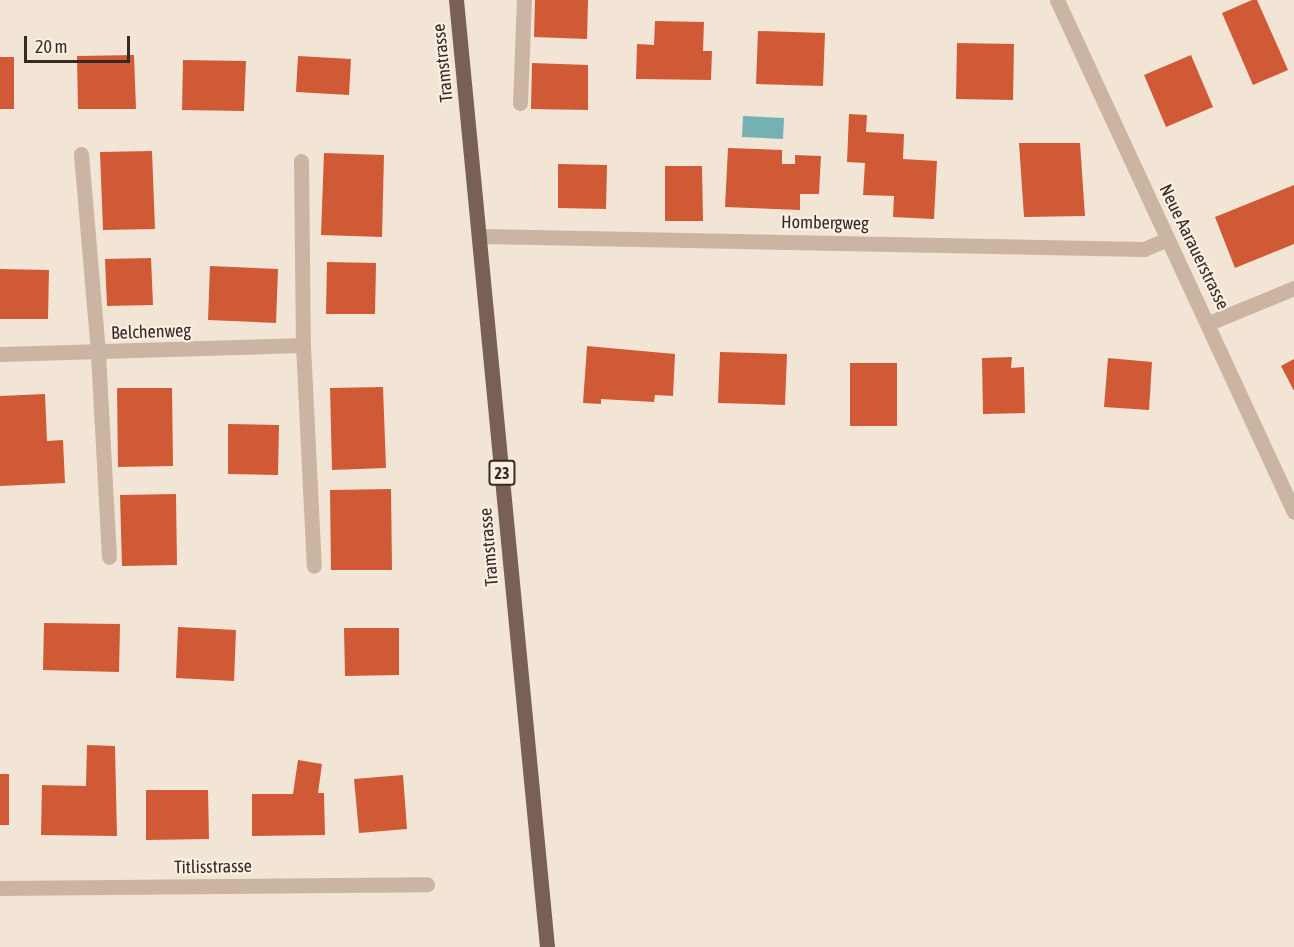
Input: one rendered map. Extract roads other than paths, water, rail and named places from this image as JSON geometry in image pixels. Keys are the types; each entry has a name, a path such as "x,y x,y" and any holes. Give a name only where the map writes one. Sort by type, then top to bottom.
{"main road":[{"name":"Tramstrasse","path":"456,0 481,236 547,947"}],"street":[{"path":"520,103 524,0"},
{"name":"Neue Aarauerstrasse","path":"1057,0 1167,239 1209,322 1294,512"},
{"path":"81,154 98,354 108,557"},
{"path":"301,161 303,345 314,566"},
{"name":"Hombergweg","path":"481,236 1144,249 1167,239"},
{"path":"1209,322 1294,288"},
{"name":"Belchenweg","path":"0,354 98,354 303,345"},
{"name":"Titlisstrasse","path":"0,888 427,884"}],"water":[{"path":"743,116 784,118 783,139 742,137"}]}
